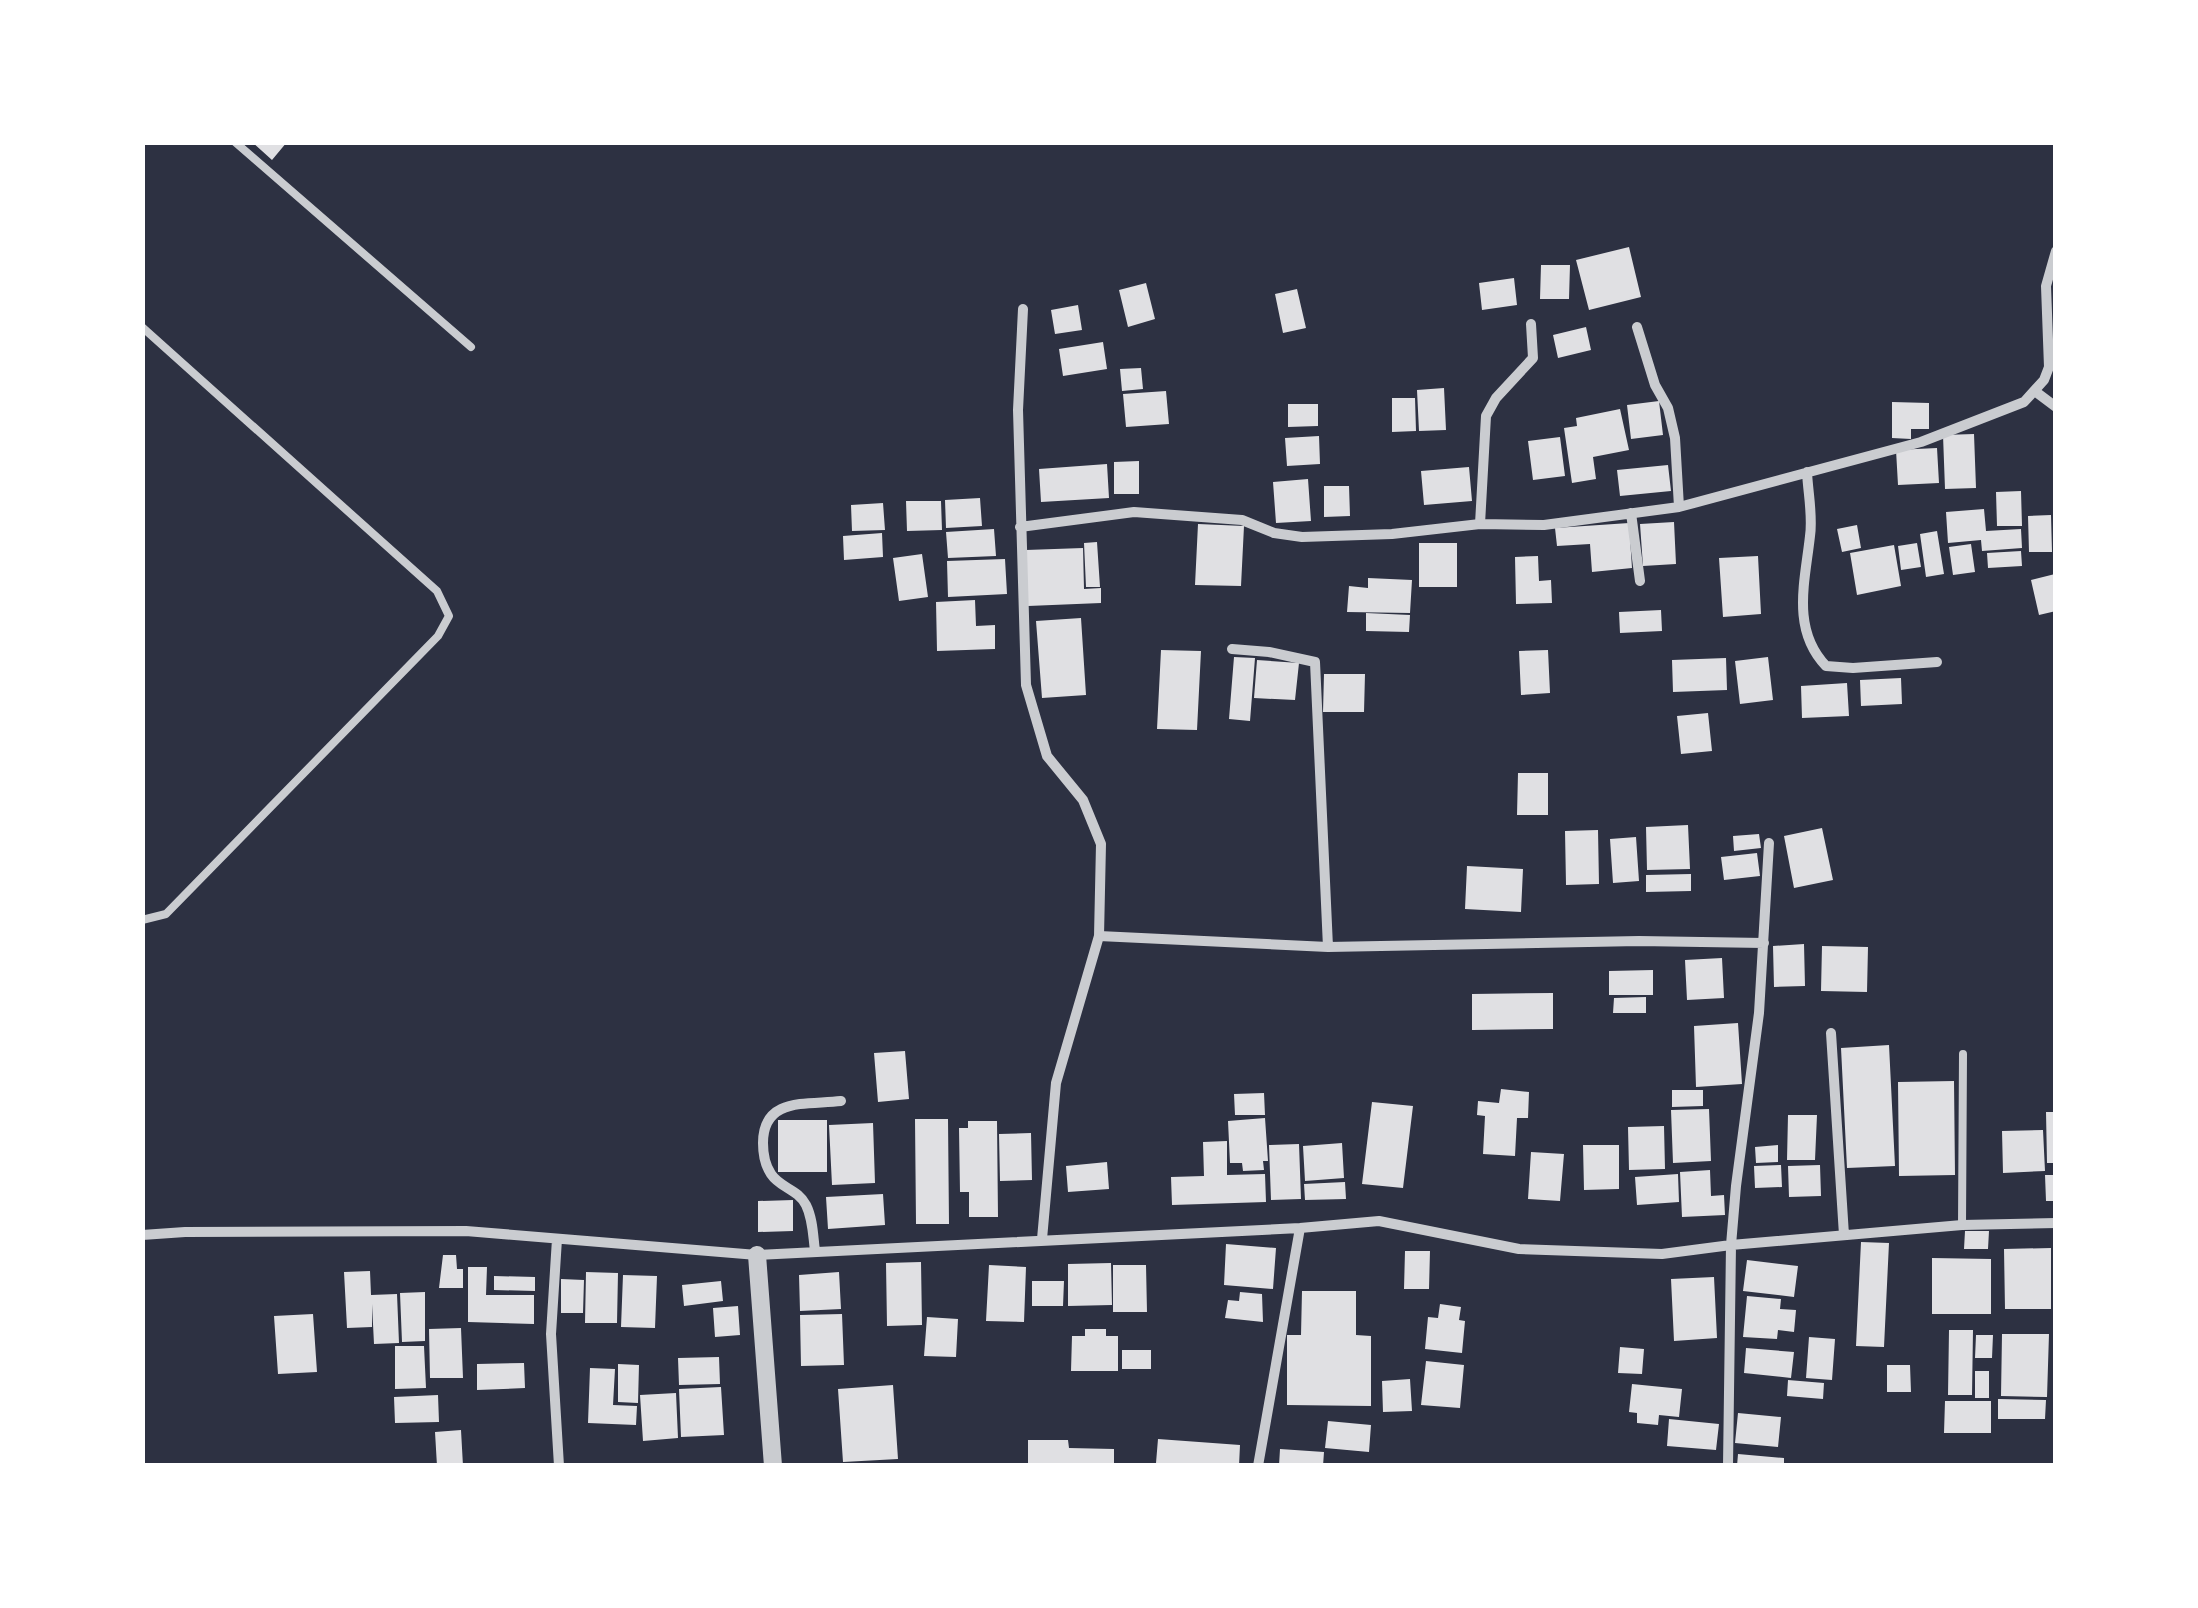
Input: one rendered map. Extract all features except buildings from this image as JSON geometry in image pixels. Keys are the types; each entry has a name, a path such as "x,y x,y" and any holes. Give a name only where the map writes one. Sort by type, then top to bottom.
{"street":[{"path":"1020,527 1134,512 1242,520 1274,534 1302,537 1392,534 1480,524 1544,525 1680,507 1921,442 2024,402 2036,392 2048,366 2046,286 2056,252"},
{"path":"1023,309 1018,410 1026,685 1047,756 1083,800 1101,844 1099,936 1056,1084 1042,1239"},
{"path":"1480,524 1486,416 1496,398 1533,358 1531,324"},
{"path":"1637,327 1655,384 1668,408 1680,507"},
{"path":"2036,392 2056,407"},
{"path":"1807,472 1811,532 1802,616 1819,659 1826,666 1853,668 1938,662"},
{"path":"1631,514 1640,581"},
{"path":"1232,649 1316,662 1328,947"},
{"path":"1728,1466 1731,1245 1760,1013 1769,842"},
{"path":"1099,936 1328,947 1639,940 1764,943"},
{"path":"1832,1033 1844,1236"},
{"path":"815,1251 805,1202 773,1178 767,1168 764,1128 772,1112 782,1108 841,1101"},
{"path":"142,1236 185,1232 466,1231 757,1255 1380,1221 1519,1249 1662,1254 1962,1225 2056,1224"},
{"path":"1258,1466 1300,1228"},
{"path":"557,1239 550,1334 559,1466"},
{"path":"757,1255 772,1466"}],"lane":[{"path":"236,142 471,347"},
{"path":"142,328 437,591 448,616 438,636 166,914 142,920"},
{"path":"1962,1225 1963,1054"}]}
